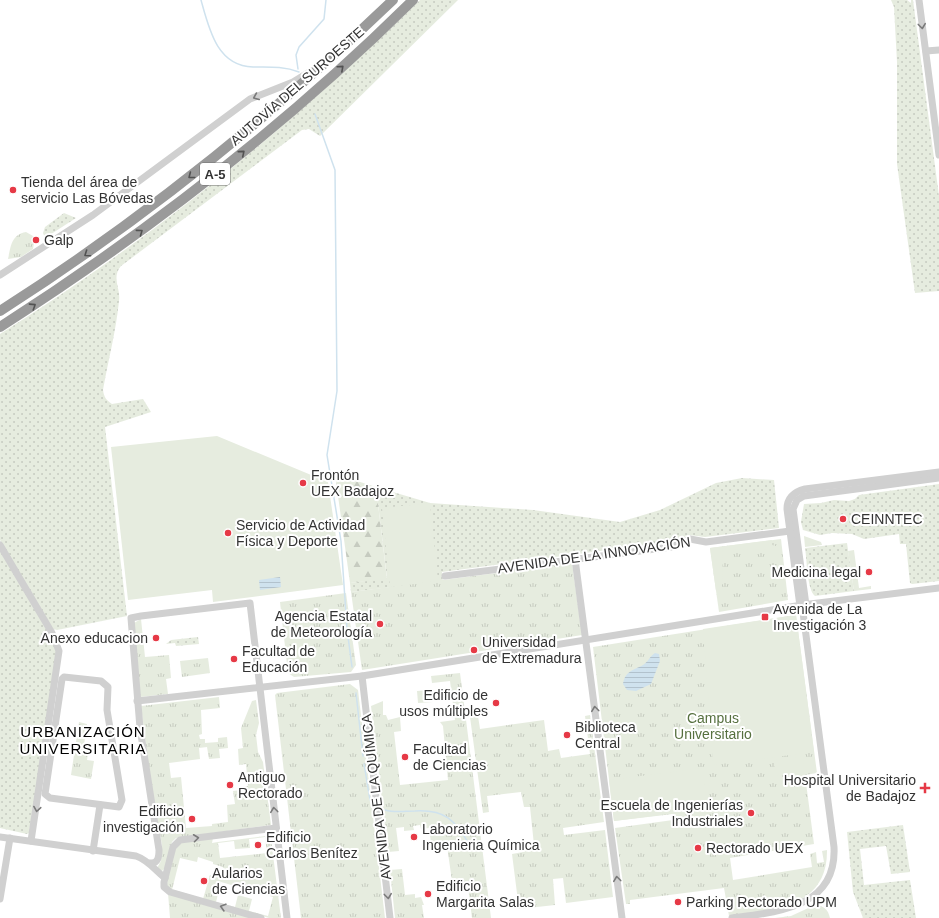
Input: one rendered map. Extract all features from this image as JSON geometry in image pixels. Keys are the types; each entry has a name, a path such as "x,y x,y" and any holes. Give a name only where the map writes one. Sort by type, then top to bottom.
{"highway":[{"name":"AUTOVÍA DEL SUROESTE","path":"0,311 88,253 175,189 255,124 328,61 393,0"},
{"name":"AUTOVÍA DEL SUROESTE","path":"0,328 95,265 232,161 336,73 413,0"}],"street":[{"path":"919,0 939,155"},
{"path":"926,51 939,50"},
{"path":"0,275 84,220 250,99 293,82 328,61"},
{"path":"732,918 774,913 799,905 819,891 832,870 834,847 802,605 790,531 788,504 791,496 798,491 939,472"},
{"path":"802,605 793,509 797,500 806,496 939,478"},
{"name":"AVENIDA DE LA INNOVACIÓN","path":"446,576 671,547 687,540 706,542 790,531"},
{"path":"0,545 52,633 58,644 60,654 31,841"},
{"path":"575,559 622,918"},
{"path":"137,701 362,676 802,605 939,588"},
{"path":"150,863 154,863 158,860 159,850 137,701 131,618 250,603 287,918"},
{"name":"AVENIDA DE LA QUÍMICA","path":"362,676 390,918"},
{"path":"65,677 101,681 108,688 107,710 122,803 117,807 100,805 50,798 46,794 62,680 65,677"},
{"path":"93,851 100,805"},
{"path":"261,918 170,892 164,887 165,878 173,847 180,840 276,828"},
{"path":"0,836 93,851 136,856 150,863 165,878"},
{"path":"0,899 10,838"}],"green space":[{"path":"420,0 458,0 320,136 309,129 302,130 121,266 118,270 116,279 119,296 118,312 103,392 108,401 112,404 143,399 151,412 105,427 127,616 57,630 53,629 0,540 0,334 56,298 112,259 166,220 219,178 322,92"},
{"path":"891,0 907,0 911,3 911,0 913,0 939,196 939,291 915,293 897,164 897,62 894,7"},
{"path":"64,213 76,218 45,238 43,233 45,227"},
{"path":"26,232 33,236 33,249 21,257 8,259 12,242 21,233"},
{"name":"Servicio de Actividad Física y Deporte","path":"217,436 328,482 343,585 213,602 212,590 128,600 111,447"},
{"path":"335,474 376,487 387,579 350,583"},
{"path":"742,478 774,480 779,528 705,537 689,535 675,541 442,572 443,581 351,592 350,583 387,578 376,487 430,503 533,510 620,522 660,510 716,483"},
{"path":"939,484 939,581 910,583 906,544 900,544 899,534 864,539 852,534 832,533 820,535 803,530 801,522 804,504 821,503 834,500 849,501 855,499 859,495"},
{"path":"430,503 438,581 390,587 382,508"},
{"path":"804,536 821,542 822,545 805,547"},
{"path":"781,539 788,600 719,612 710,548"},
{"path":"772,540 772,545 776,546 776,550 723,549 722,591 716,591 710,548"},
{"path":"847,543 854,591 815,596 810,588 805,548"},
{"path":"854,550 859,588 871,586 871,589 854,591 848,551"},
{"path":"0,551 51,636 57,652 29,833 27,834 0,828"},
{"path":"572,563 582,635 362,670 351,592"},
{"path":"346,593 356,665 351,672 294,677 288,673 280,602"},
{"name":"Campus Universitario","path":"796,615 817,773 805,775 814,844 730,858 733,880 812,867 810,854 816,852 817,863 824,862 822,851 827,850 825,869 818,884 808,895 779,908 729,916 724,888 630,900 630,904 626,904 615,828 673,820 673,814 614,821 593,647"},
{"path":"796,615 814,752 713,765 703,629"},
{"path":"141,619 145,657 169,655 171,678 166,679 168,694 140,697 134,623"},
{"path":"198,637 199,644 176,646 175,643 166,644 171,640"},
{"path":"208,658 210,673 182,677 180,661"},
{"path":"460,673 491,918 472,918 468,887 453,888 447,846 423,848 423,844 431,843 429,828 421,829 420,825 413,826 414,830 404,831 404,827 396,828 399,851 388,852 371,706 383,701 383,715 386,715 388,720 400,717 401,731 394,732 400,785 448,780 443,726 440,722 455,720 450,681 432,683 431,676"},
{"path":"350,684 358,690 385,918 301,918 275,695 277,693"},
{"path":"431,690 433,702 418,703 417,691"},
{"path":"219,697 220,708 201,710 202,734 199,735 200,739 205,739 205,743 218,742 218,738 227,737 228,748 219,749 220,758 209,759 207,747 199,748 200,759 169,763 171,778 181,777 186,828 212,826 212,824 228,822 227,805 235,804 233,791 242,790 242,787 248,786 246,764 239,765 238,749 243,748 241,728 252,701 256,700 259,723 256,735 258,752 263,762 271,825 176,838 172,842 165,868 162,871 159,870 157,868 161,861 162,845 151,786 141,706"},
{"path":"590,715 604,822 563,828 564,835 605,830 613,897 566,903 563,878 553,879 555,905 519,909 512,854 523,852 534,845 530,807 524,807 521,792 487,796 489,812 483,813 470,717 478,716 480,729 544,720 548,751 559,749 561,758 590,754 585,716"},
{"path":"79,722 87,724 84,745 89,746 87,760 94,761 91,779 71,775"},
{"path":"803,756 805,773 776,776 774,760"},
{"path":"703,768 708,809 614,821 609,780"},
{"path":"903,825 910,872 891,874 886,846 860,849 864,885 910,880 916,918 863,918 853,892 847,832"},
{"path":"270,831 281,918 269,918 203,899 210,875 220,877 223,867 198,857 197,862 180,858 172,890 167,888 172,856 175,849 182,842 213,838 212,843 266,836 266,832","holes":["265,837 267,853 220,858 218,843 234,841 235,849 250,848 249,839","221,882 273,897 268,916 249,911 252,899 238,895 235,907 216,902"]},
{"path":"402,869 405,895 415,894 415,898 421,897 424,905 422,905 424,918 395,918 390,870"},
{"path":"168,893 254,918 170,918"},
{"path":"815,905 825,908 830,918 775,918 791,916"}],"water":[{"path":"280,577 281,587 260,590 259,580"},
{"path":"655,653 659,654 660,661 651,684 636,691 627,690 623,684 626,676 630,672 645,664"}],"waterway":[{"path":"201,0 211,34 216,44 231,60 241,65 282,68 299,72"},
{"path":"298,69 296,55 299,47 324,19 326,0"},
{"path":"315,114 335,170 337,391 327,455 341,541 347,629 352,667"},
{"path":"356,693 363,756"},
{"path":"364,764 370,800"},
{"path":"385,810 396,812 427,811 445,816 457,826 474,851"}],"place":[{"name":"Tienda del área de servicio Las Bóvedas","path":"13,190"},
{"name":"Galp","path":"36,240"},
{"name":"Frontón UEX Badajoz","path":"303,483"},
{"name":"CEINNTEC","path":"843,519"},
{"name":"Servicio de Actividad Física y Deporte","path":"228,533"},
{"name":"Medicina legal","path":"869,572"},
{"name":"Avenida de La Investigación 3","path":"765,617"},
{"name":"Agencia Estatal de Meteorología","path":"380,624"},
{"name":"Anexo educacion","path":"156,638"},
{"name":"Universidad de Extremadura","path":"474,650"},
{"name":"Facultad de Educación","path":"234,659"},
{"name":"Edificio de usos múltiples","path":"496,703"},
{"name":"Biblioteca Central","path":"567,735"},
{"name":"Facultad de Ciencias","path":"405,757"},
{"name":"Antiguo Rectorado","path":"230,785"},
{"name":"Hospital Universitario de Badajoz","path":"925,788"},
{"name":"Escuela de Ingenierías Industriales","path":"751,813"},
{"name":"Edificio investigación","path":"192,819"},
{"name":"Laboratorio Ingenieria Química","path":"414,837"},
{"name":"Edificio Carlos Benítez","path":"258,845"},
{"name":"Rectorado UEX","path":"698,848"},
{"name":"Aularios de Ciencias","path":"204,881"},
{"name":"Edificio Margarita Salas","path":"428,894"},
{"name":"Parking Rectorado UPM","path":"678,902"}],"district":[{"name":"URBANIZACIÓN UNIVERSITARIA","path":"83,740"}]}
